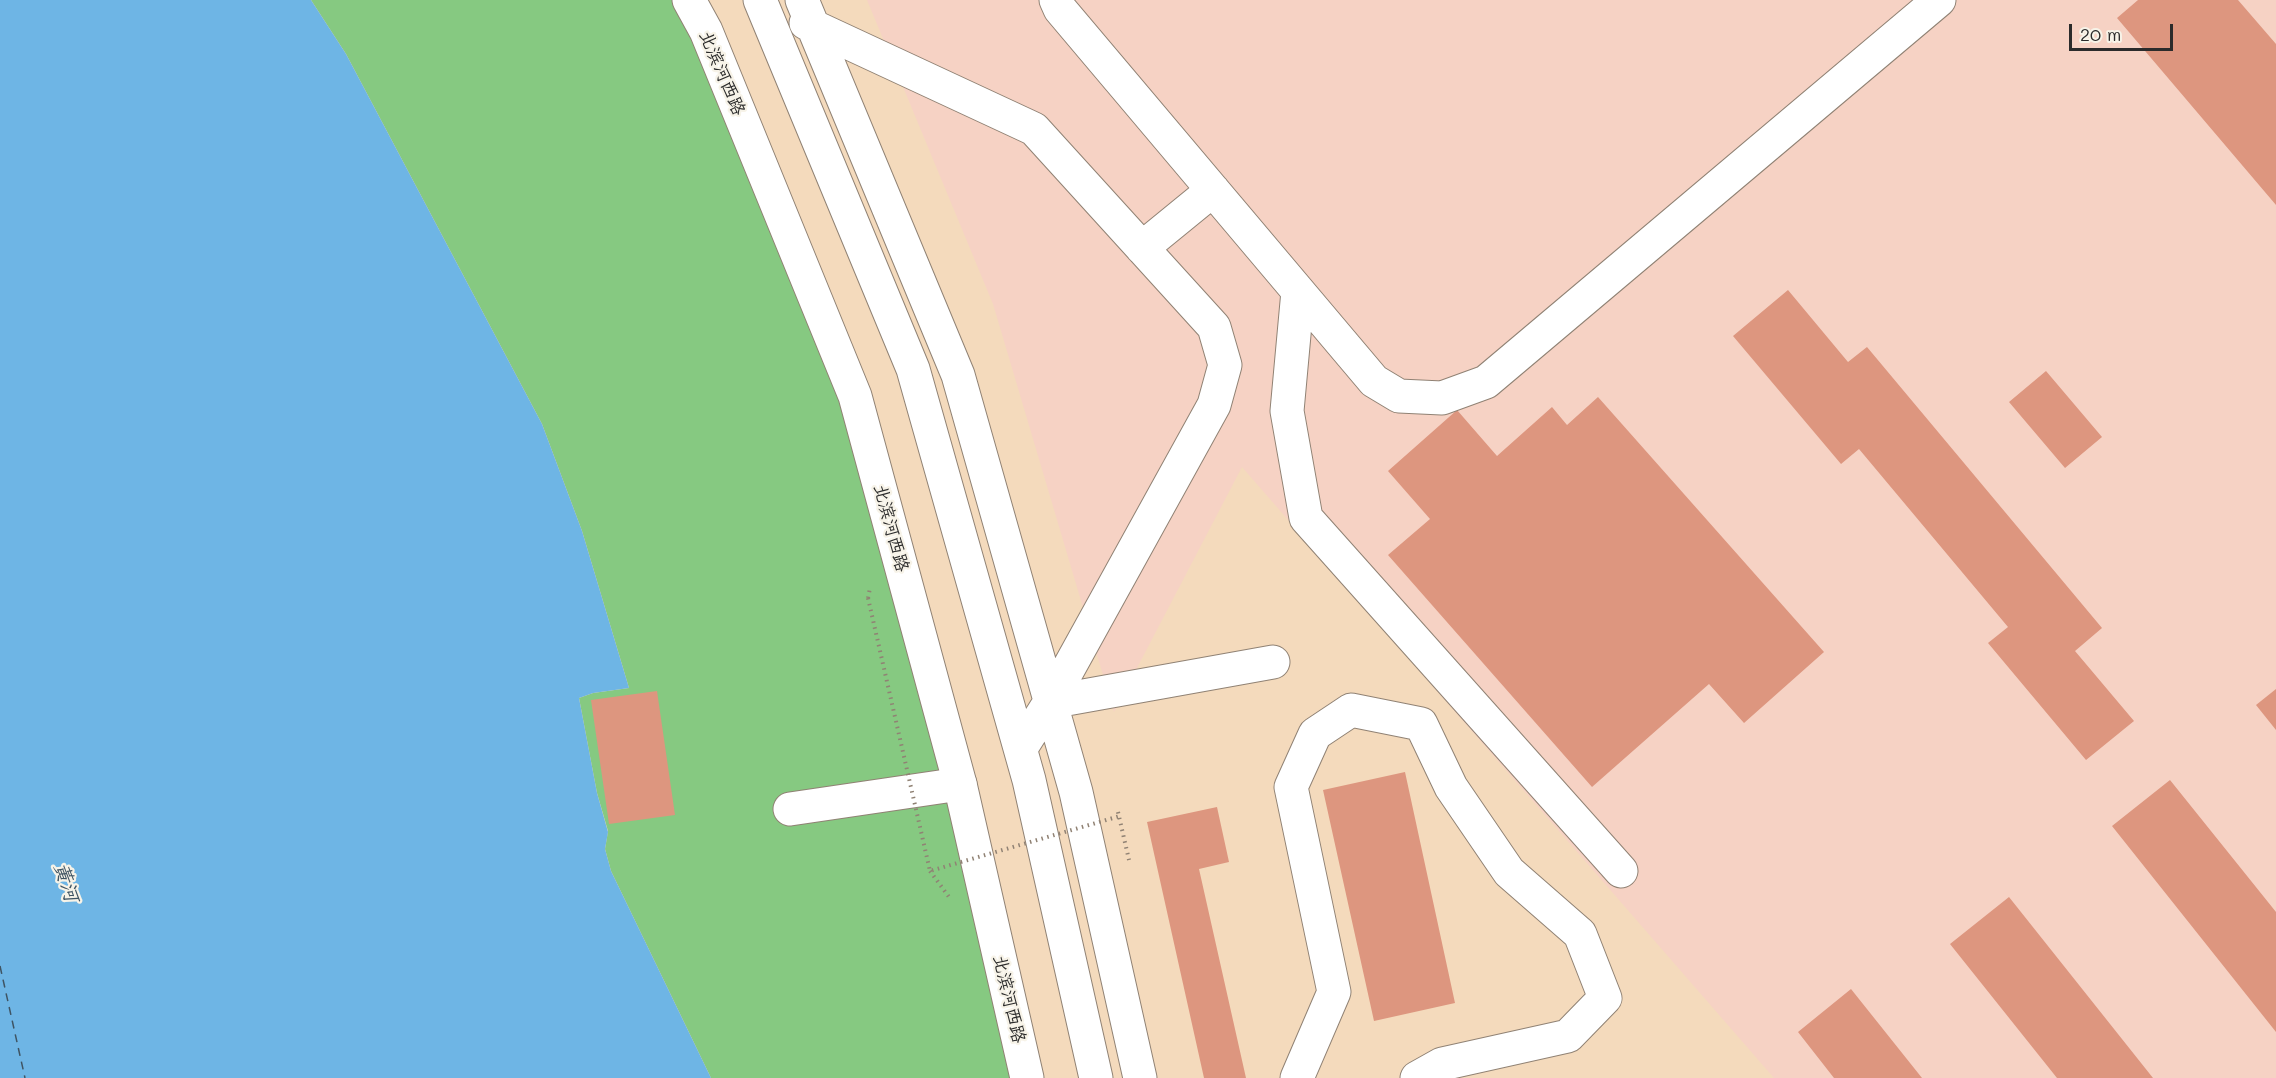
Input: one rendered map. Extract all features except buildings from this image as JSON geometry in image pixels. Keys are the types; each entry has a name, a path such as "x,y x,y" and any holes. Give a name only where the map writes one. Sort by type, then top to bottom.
{"main road":[{"name":"北滨河西路","path":"689,0 706,31 855,396 960,784 1027,1078"},
{"path":"1056,0 1060,9 1374,381 1399,396 1442,398 1486,382 1939,0"},
{"path":"762,4 808,13 1034,129 1214,327 1225,365 1214,405 1050,702 1021,748"},
{"path":"762,4 913,369 1021,748 1096,1078"},
{"path":"808,13 958,375 1076,792 1140,1078"},
{"path":"1142,248 1213,190"},
{"path":"1298,291 1287,411 1306,518 1620,871"},
{"path":"1050,702 1273,662"},
{"path":"1297,1078 1334,992 1291,787 1315,734 1351,710 1421,724 1451,787 1509,872 1580,934 1605,998 1568,1036 1442,1064 1417,1078"},
{"path":"790,809 960,784"}],"path":[{"path":"868,598 930,872 1120,816"}],"shaded area":[{"path":"867,0 2276,0 2276,1078 1774,1078 1242,467 1114,712 993,304"}],"green space":[{"path":"311,0 689,0 855,396 1027,1078 711,1078 611,871 605,849 608,831 597,793 579,698 593,693 629,688 582,531 542,424 346,54"}],"water":[{"name":"黄河","path":"0,0 311,0 346,54 542,424 582,531 629,688 593,693 579,698 597,793 608,832 605,849 611,871 711,1078 0,1078"}],"ferry route":[{"path":"0,966 25,1078"}]}
